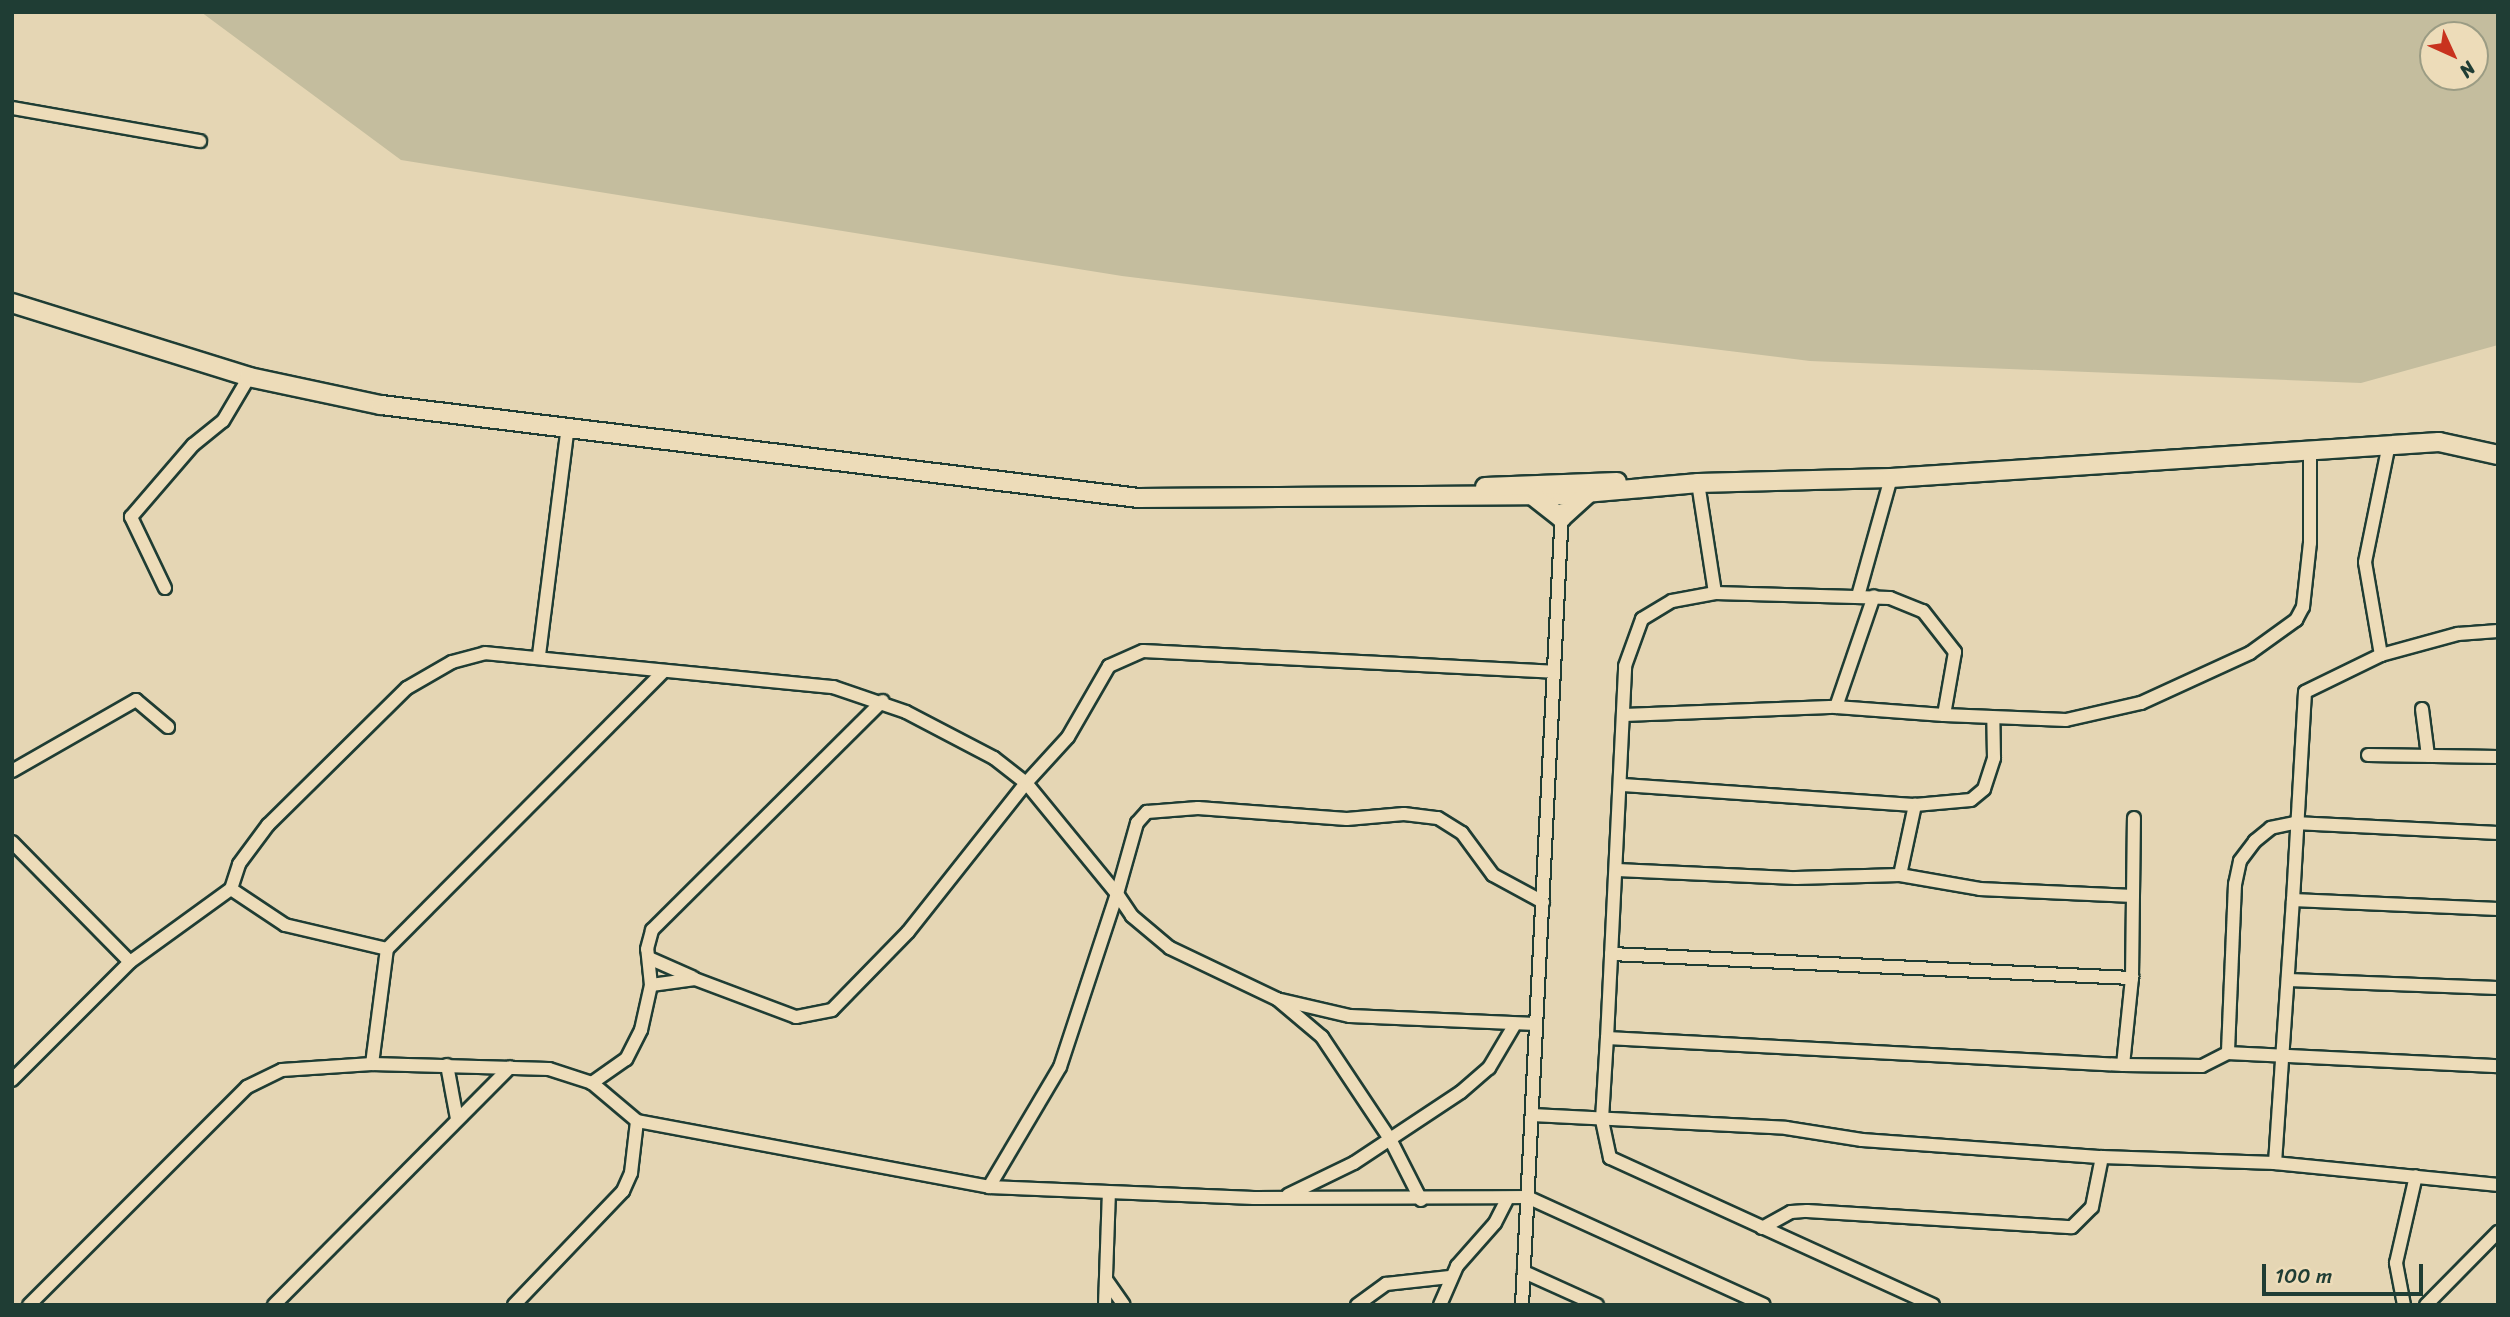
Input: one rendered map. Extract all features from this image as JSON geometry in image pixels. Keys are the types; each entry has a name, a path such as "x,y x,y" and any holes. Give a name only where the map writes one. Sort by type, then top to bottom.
{"street":[{"path":"12,107 200,141"},
{"path":"12,303 249,377 381,405 1138,498 1439,493 1666,485"},
{"path":"165,588 131,517 193,445 223,421 249,377"},
{"path":"539,655 568,427"},
{"path":"1439,493 1533,496 1562,488 1588,494 1698,482 1891,478 2439,442 2498,454"},
{"path":"2381,654 2365,562 2389,444"},
{"path":"1624,715 1836,707 1993,719 2066,720 2141,703 2173,692 2284,630 2304,607 2310,452"},
{"path":"1858,596 1891,478"},
{"path":"1698,482 1714,593"},
{"path":"1522,1305 1562,488"},
{"path":"1562,518 1588,494"},
{"path":"1533,496 1562,518"},
{"path":"1933,1305 1615,1163 1606,1152 1602,1119 1622,785 1627,651 1642,619 1672,601 1714,593 1874,596 1923,611 1948,638 1956,669 1944,715"},
{"path":"1836,707 1874,596"},
{"path":"2275,1164 2293,900 2301,699 2311,687 2381,654 2458,634 2498,631"},
{"path":"651,959 695,979 796,1017 832,1010 908,932 1026,783 1068,737 1109,666 1143,651 1553,672"},
{"path":"12,1080 130,962 165,931 231,889 239,864 268,825 407,688 452,662 485,653 539,655 664,671 821,686 883,701 995,758 1026,783 1150,934 1170,948 1277,999 1350,1016 1536,1024"},
{"path":"372,1064 387,949 664,671"},
{"path":"12,771 136,701 167,727"},
{"path":"592,1083 631,1051 651,985 651,959 647,949 652,930 883,701"},
{"path":"2422,709 2428,756"},
{"path":"1622,785 1915,804 1970,800 1984,789 1994,758 1993,719"},
{"path":"2368,755 2498,757"},
{"path":"1900,875 1915,804"},
{"path":"989,1187 1060,1067 1141,816 1198,808 1347,819 1404,814 1438,818 1462,833 1493,875 1543,902"},
{"path":"2123,1065 2132,978 2134,818"},
{"path":"2228,1053 2240,862 2271,828 2294,823 2498,833"},
{"path":"13,841 130,962"},
{"path":"1617,870 1796,878 1900,875 1980,889 2133,897"},
{"path":"231,889 285,925 387,949"},
{"path":"2293,900 2498,909"},
{"path":"1611,954 2132,978"},
{"path":"651,985 695,979"},
{"path":"2288,980 2498,988"},
{"path":"1277,999 1322,1037 1390,1139 1421,1200"},
{"path":"1281,1198 1332,1175 1390,1139 1489,1068 1515,1024"},
{"path":"1607,1038 2123,1065 2202,1066 2228,1053 2284,1058 2498,1066"},
{"path":"29,1305 247,1087 282,1070 372,1064 549,1069 592,1083 637,1121 989,1187 1281,1198 1506,1201 1527,1197 1764,1305"},
{"path":"447,1065 457,1119"},
{"path":"274,1305 510,1067"},
{"path":"1532,1115 1786,1128 1863,1140 2102,1157 2275,1164 2498,1185"},
{"path":"514,1305 623,1191 631,1173 637,1121"},
{"path":"1762,1228 1791,1212 1807,1211 2072,1227 2092,1208 2102,1157"},
{"path":"2404,1305 2396,1263 2416,1176"},
{"path":"1105,1305 1109,1193"},
{"path":"1440,1305 1450,1278 1506,1201"},
{"path":"2426,1305 2498,1232"},
{"path":"1524,1272 1597,1305"},
{"path":"1357,1305 1387,1284 1450,1278"},
{"path":"1107,1281 1124,1305"}],"shaded area":[{"path":"201,12 2498,12 2498,345 2361,383 1810,361 1122,276 401,160"}]}
